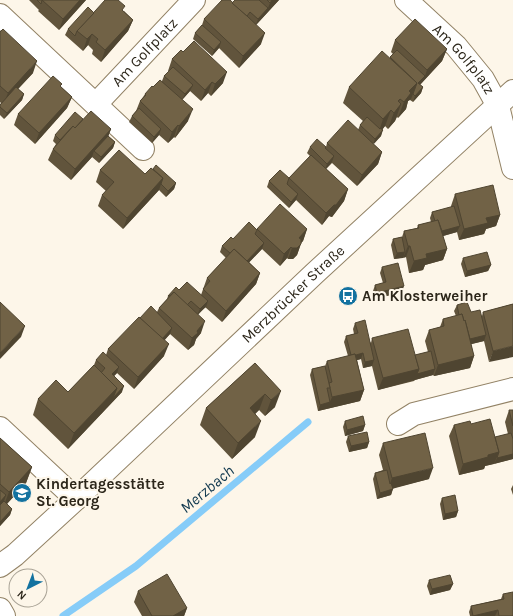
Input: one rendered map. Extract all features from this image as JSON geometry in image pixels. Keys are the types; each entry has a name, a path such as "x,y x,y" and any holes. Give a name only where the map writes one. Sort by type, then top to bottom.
{"street":[{"name":"Am Golfplatz","path":"96,104 194,0"},
{"name":"Am Golfplatz","path":"406,0 456,46 483,79 505,99 513,168"},
{"path":"0,15 143,149"},
{"name":"Merzbrücker Straße","path":"0,566 15,555 76,499 315,273 505,99"},
{"path":"398,424 414,414 513,389"},
{"path":"0,428 76,499"},
{"path":"0,609 4,616"}],"building":[{"path":"42,0 80,0 63,19"},
{"path":"105,0 118,0 125,6 122,10 133,20 105,50 96,42 98,39 92,34 87,39 77,31"},
{"path":"222,0 230,0 265,33 243,56 204,19"},
{"path":"235,0 259,0 268,8 258,19 250,12 247,16 232,3"},
{"path":"88,7 94,13 77,31 75,36 68,29"},
{"path":"415,19 447,49 427,70 395,40"},
{"path":"202,25 221,42 214,50 195,33"},
{"path":"3,29 37,61 8,93 0,86 0,32"},
{"path":"194,41 227,72 215,84 212,82 205,90 172,59 181,50 183,52"},
{"path":"397,50 425,76 418,83 423,87 415,96 413,94 417,83 390,57"},
{"path":"382,51 417,83 409,91 411,93 404,102 400,99 398,101 401,104 394,113 391,110 383,119 349,87"},
{"path":"173,67 193,85 185,94 164,76"},
{"path":"53,76 62,84 60,86 72,97 39,133 18,114"},
{"path":"160,80 193,109 172,132 140,101 152,86 153,87"},
{"path":"16,87 24,94 7,113 0,107 0,105"},
{"path":"139,108 161,129 154,137 132,116"},
{"path":"91,111 111,129 75,169 53,149 73,126 75,128"},
{"path":"75,112 83,119 75,128 73,126 60,140 55,135"},
{"path":"367,117 383,130 375,139 360,125"},
{"path":"348,120 382,152 362,175 327,143"},
{"path":"108,136 115,142 101,157 94,151"},
{"path":"317,139 334,156 327,164 310,147"},
{"path":"119,150 145,174 151,168 163,178 127,218 102,195 114,182 100,170"},
{"path":"311,155 348,189 336,205 334,205 326,213 289,178"},
{"path":"156,165 176,183 168,191 161,184 163,178 153,169"},
{"path":"280,170 289,178 287,184 298,194 291,202 269,181"},
{"path":"493,185 500,215 486,218 488,223 464,229 455,194"},
{"path":"280,204 307,229 299,238 301,239 301,244 297,248 291,247 284,254 257,229"},
{"path":"454,206 460,226 442,231 438,220 435,221 432,212"},
{"path":"438,220 447,249 426,254 427,258 414,261 404,231 419,228 418,225"},
{"path":"249,222 257,230 255,234 264,243 247,261 234,249 230,253 222,246 231,237 233,239"},
{"path":"402,237 405,252 397,253 393,239"},
{"path":"234,249 260,273 226,311 203,289 210,281 207,278"},
{"path":"487,252 491,265 467,271 463,258"},
{"path":"398,263 404,286 377,293 375,285 386,282 382,267"},
{"path":"187,282 208,301 200,309 191,301 187,305 174,292 168,296 176,287 179,290"},
{"path":"174,292 205,321 197,331 198,333 192,338 159,308"},
{"path":"0,302 25,326 0,353"},
{"path":"467,302 471,312 480,310 486,335 470,339 465,320 464,321 462,314 459,315 457,305"},
{"path":"513,304 513,346 493,351 483,312"},
{"path":"151,306 172,328 162,339 140,318"},
{"path":"462,314 464,321 465,320 474,356 438,365 429,330 444,326 443,319"},
{"path":"139,317 169,344 138,377 108,349"},
{"path":"365,320 374,360 365,362 363,353 351,355 346,336 358,333 355,323"},
{"path":"408,329 419,369 383,378 372,338"},
{"path":"431,351 435,369 417,374 419,369 415,355"},
{"path":"103,352 119,367 112,374 124,386 113,398 117,388 101,373 105,368 96,360"},
{"path":"355,354 364,390 332,397 329,383 332,382 327,361"},
{"path":"255,363 281,391 271,400 265,394 250,408 261,421 238,443 206,408"},
{"path":"94,365 117,388 74,433 38,399 56,380 68,392"},
{"path":"325,366 330,388 327,388 330,402 320,405 312,369"},
{"path":"509,410 513,410 513,426"},
{"path":"363,416 365,425 347,430 345,421"},
{"path":"490,419 499,452 488,455 488,457 463,464 454,425 470,421 471,424"},
{"path":"367,432 369,442 351,446 348,436"},
{"path":"425,433 433,468 392,478 383,443"},
{"path":"511,433 513,439 513,454 497,458 499,452 495,437"},
{"path":"0,438 32,467 9,492 0,484"},
{"path":"387,470 390,484 391,483 393,489 380,493 375,473"},
{"path":"0,490 6,495 0,502"},
{"path":"455,495 458,511 445,514 442,498"},
{"path":"4,501 12,509 0,522 0,505"},
{"path":"167,574 187,608 173,616 152,616 138,591"},
{"path":"450,575 453,584 432,589 429,580"},
{"path":"513,592 513,616 499,616 498,610 473,616 471,606 504,599 503,594"}],"waterway":[{"name":"Merzbach","path":"63,616 136,566 308,422"}],"place":[{"name":"Am Klosterweiher","path":"348,296"},
{"name":"Kindertagesstätte St. Georg","path":"22,493"}]}
